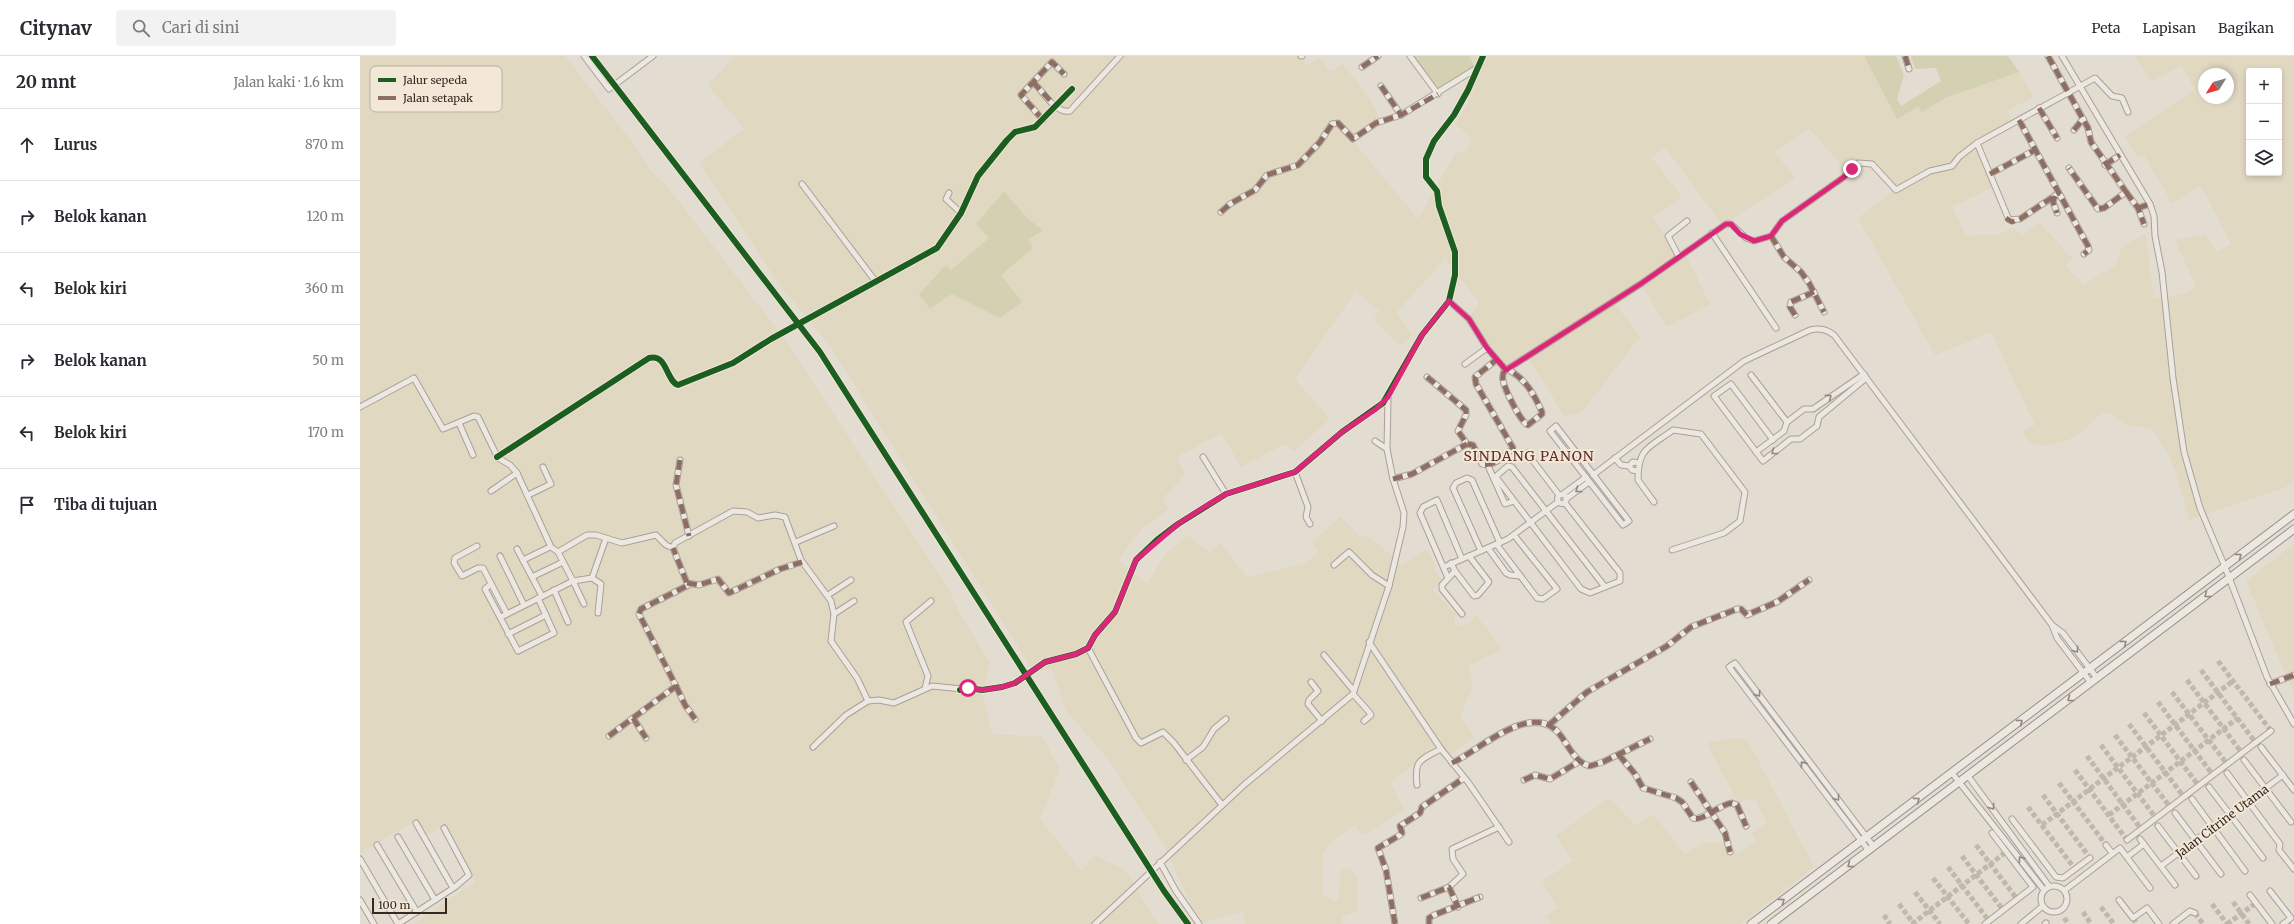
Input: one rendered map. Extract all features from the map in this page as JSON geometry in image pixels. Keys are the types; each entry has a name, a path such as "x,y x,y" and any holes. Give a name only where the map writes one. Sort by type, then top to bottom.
{"street":[{"path":"584,56 609,89 653,56"},
{"path":"592,56 820,352 1150,871 1188,924"},
{"path":"1033,82 1056,107 1065,112 1073,108 1120,56"},
{"path":"1362,67 1378,56"},
{"path":"1410,56 1438,94"},
{"path":"813,747 846,716 868,701 878,700 894,703 925,688 937,686 960,690 968,688 982,690 1002,687 1015,683 1045,662 1076,654 1088,648 1095,635 1115,612 1136,560 1178,524 1226,494 1295,472 1323,446 1376,409 1388,397 1422,335 1449,301 1455,275 1455,252 1444,223 1439,206 1437,191 1425,173 1429,150 1454,115 1468,90 1482,56"},
{"path":"1905,56 1909,69"},
{"path":"2048,56 2070,92 2089,130 2091,142 2139,208 2144,224"},
{"path":"2062,56 2154,216 2155,236 2162,272 2176,400 2184,452 2200,508 2225,567 2270,684 2294,724"},
{"path":"1043,120 1021,95 1039,73 1052,62 1064,74"},
{"path":"1221,212 1230,204 1255,190 1267,175 1298,166 1320,142 1332,124 1338,123 1349,136 1354,139 1376,123 1401,115 1438,94 1478,67"},
{"path":"1449,301 1469,319 1496,360 1506,370 1517,374 1525,383 1542,412 1542,414 1528,424 1524,424 1518,415 1502,379 1506,370 1642,283 1712,233 1729,223 1746,238 1754,241 1771,236 1782,221 1844,177 1858,163 1872,164 1896,190 1930,171 1952,166 1959,157 1977,143 2039,108 2097,78 2112,96 2122,98 2128,112"},
{"path":"1381,86 1401,115"},
{"path":"497,457 649,358 656,358 661,361 674,383 678,385 733,362 799,323 937,248 961,213 978,176 1007,140 1015,132 1023,128 1033,128 1056,107 1072,89"},
{"path":"2039,108 2057,138"},
{"path":"2074,130 2083,119"},
{"path":"2019,120 2057,195 2090,249 2084,254"},
{"path":"1977,143 2006,218 2012,222 2020,219 2057,195"},
{"path":"1990,174 2035,150"},
{"path":"2106,164 2120,155"},
{"path":"2069,168 2098,209 2104,208 2126,192"},
{"path":"802,184 876,282"},
{"path":"949,193 946,199 961,213"},
{"path":"2057,195 2053,202 2057,213"},
{"path":"2139,208 2148,205"},
{"path":"1679,257 1668,236 1687,221"},
{"path":"1712,233 1776,328"},
{"path":"1771,236 1784,257 1801,272 1814,292 1824,312"},
{"path":"1796,315 1790,307 1791,302 1814,292"},
{"path":"1593,475 1744,361 1810,330 1819,328 1828,330 1834,335 2052,624 2063,633 2097,678"},
{"path":"1465,364 1487,348"},
{"path":"1393,479 1412,474 1467,444 1473,445 1483,466 1495,462 1513,448 1476,384 1475,377 1496,360"},
{"path":"1751,375 1787,422"},
{"path":"1756,452 1784,431 1787,422 1804,409 1813,409 1836,392 1842,393 1865,376"},
{"path":"1427,377 1466,410 1466,415 1457,428 1467,444"},
{"path":"360,407 414,378 443,428 474,416 478,417 497,457 510,465 517,473 551,547 558,552 584,604"},
{"path":"1773,440 1731,384 1714,396 1763,461 1791,439 1800,439 1817,426 1819,417 1842,400 1842,393"},
{"path":"1095,924 1222,805 1322,721 1354,692 1369,642 1389,586 1403,527 1404,513 1393,479 1387,449 1388,397"},
{"path":"1813,409 1819,417"},
{"path":"459,423 473,455"},
{"path":"1556,426 1629,521 1623,525 1568,454 1550,431 1556,426"},
{"path":"1654,502 1638,480 1639,463 1642,453 1673,430 1701,434 1745,492 1740,521 1724,533 1672,550"},
{"path":"1784,431 1791,439"},
{"path":"1375,441 1387,449"},
{"path":"1568,454 1574,449"},
{"path":"1489,468 1495,478 1581,589 1590,592 1620,581 1620,573 1527,453"},
{"path":"1203,457 1226,494"},
{"path":"1616,458 1621,465 1629,466 1632,470 1638,471"},
{"path":"680,460 676,485 689,536"},
{"path":"1629,466 1633,462 1639,463"},
{"path":"1495,478 1508,466 1512,467 1605,587"},
{"path":"528,495 551,484 543,467"},
{"path":"1295,472 1308,507 1306,516 1310,524"},
{"path":"491,491 517,473"},
{"path":"1480,551 1454,488 1456,483 1467,478 1472,480 1498,544 1520,576 1540,600 1557,589 1514,534"},
{"path":"1495,478 1505,504 1514,502"},
{"path":"1444,567 1498,544 1588,480"},
{"path":"1448,578 1420,513 1423,507 1437,500 1462,559"},
{"path":"673,548 675,544 733,511 738,510 747,512 758,518 775,515 785,517 796,542 802,562 828,596 834,614 831,641 857,678 868,701"},
{"path":"1751,924 2294,514"},
{"path":"796,542 834,526"},
{"path":"1771,924 2294,529"},
{"path":"558,552 587,535 596,534 622,544 656,535 666,545 673,548 687,583 684,589 640,611 685,705 695,719"},
{"path":"592,578 605,541"},
{"path":"477,546 455,558 454,563 463,578 481,567 507,614"},
{"path":"523,560 548,548"},
{"path":"1488,548 1506,572 1510,575 1520,576"},
{"path":"491,584 485,589 501,617 508,634 520,651 553,634 532,578 517,549"},
{"path":"1334,565 1349,552 1372,575 1389,586"},
{"path":"500,556 524,605"},
{"path":"1451,563 1455,571 1474,596 1478,595 1489,582 1469,556"},
{"path":"532,578 563,562"},
{"path":"687,583 699,585 718,579 729,593 780,569 802,562"},
{"path":"1455,571 1442,585 1442,588 1462,614"},
{"path":"501,617 573,581 592,578 601,584 598,613"},
{"path":"828,596 851,580"},
{"path":"1549,725 1587,692 1667,646 1691,627 1737,609 1741,610 1747,615 1777,602 1809,580"},
{"path":"554,590 568,622"},
{"path":"925,688 928,676 906,622 931,601"},
{"path":"834,614 854,602"},
{"path":"508,634 546,616"},
{"path":"2052,624 2057,638 2090,683"},
{"path":"2139,632 2146,641"},
{"path":"1369,642 1409,699 1441,749 1464,778 1509,842"},
{"path":"1088,648 1136,738 1141,743 1163,732 1174,743 1222,805"},
{"path":"1324,655 1371,715 1364,721"},
{"path":"1864,839 1730,667 1735,663 1864,839 1871,849"},
{"path":"2270,684 2294,675"},
{"path":"1311,682 1318,691 1309,700 1308,704 1322,721"},
{"path":"609,736 676,686"},
{"path":"633,718 646,738"},
{"path":"1186,760 1203,747 1214,729 1226,719"},
{"path":"1452,763 1467,756 1502,733 1526,723 1540,722 1549,725 1558,731 1580,761 1586,765 1596,765 1650,739"},
{"path":"2127,840 2271,731"},
{"path":"2007,732 2014,741"},
{"path":"2261,747 2294,790"},
{"path":"1417,785 1415,769 1418,764 1427,756 1441,749"},
{"path":"1619,755 1635,774 1643,788 1676,798 1682,802 1693,818 1700,819 1727,803 1734,803 1746,826"},
{"path":"2244,760 2291,822"},
{"path":"1524,780 1534,775 1550,779 1580,761"},
{"path":"1952,773 1990,823 1995,825 2044,890"},
{"path":"2227,773 2280,844 2279,850 2294,869"},
{"name":"Jalan Citrine Utama","path":"2161,866 2283,775"},
{"path":"1968,776 2049,886"},
{"path":"1395,924 1386,870 1378,848 1400,835 1402,833 1400,826 1420,814 1422,807 1464,778"},
{"path":"1691,782 1712,811 1725,833 1730,852"},
{"path":"2209,786 2263,858"},
{"path":"2192,799 2245,871"},
{"path":"2175,812 2221,874"},
{"path":"2012,819 2056,877 2063,878 2090,858"},
{"path":"1995,825 2000,821"},
{"path":"416,823 452,888"},
{"path":"2158,826 2196,876"},
{"path":"1420,898 1449,887 1463,874 1453,859 1452,849 1499,827"},
{"path":"360,859 398,924 435,900 469,875 444,828"},
{"path":"1985,924 2033,887 1992,833"},
{"path":"398,837 435,900"},
{"path":"2140,839 2175,885"},
{"path":"2127,857 2144,844"},
{"path":"2106,845 2112,853"},
{"path":"377,846 417,912"},
{"path":"2064,890 2120,848 2150,888"},
{"path":"1160,862 1176,891 1199,924"},
{"path":"2055,885 2064,890 2068,900 2062,909 2052,912 2044,906 2042,895 2044,890 2049,886 2055,885"},
{"path":"1449,887 1458,906"},
{"path":"2270,891 2293,922 2283,924"},
{"path":"2250,895 2272,924"},
{"path":"1429,924 1430,917 1480,897"},
{"path":"360,900 374,924"},
{"path":"2119,900 2133,918 2147,908 2159,924"},
{"path":"2020,924 2044,906"},
{"path":"2173,924 2190,911 2195,913"}],"shaded area":[{"path":"360,56 565,56 632,142 651,171 667,186 783,337 948,588 961,616 990,662 982,694 992,734 1042,737 1060,769 1040,819 1082,871 1094,855 1126,870 1152,916 1160,924 414,924 475,882 442,826 425,836 415,821 360,853"},
{"path":"735,56 1299,56 1307,66 1319,58 1330,72 1343,64 1368,96 1383,124 1354,142 1418,219 1456,152 1465,153 1472,138 1456,124 1471,97 1466,88 1481,77 1469,56 1864,56 1897,119 1918,107 1922,112 1945,98 2019,72 2034,97 2008,110 2012,121 1974,141 1993,187 1952,207 1966,236 2000,234 2013,227 2021,236 2040,223 2073,259 2065,266 2084,285 2115,265 2122,248 2145,234 2154,298 2181,295 2196,287 2175,240 2205,235 2217,252 2231,244 2201,186 2172,203 2144,155 2137,157 2125,136 2195,90 2181,65 2151,82 2134,56 2294,56 2294,481 2284,488 2189,520 2177,475 2166,450 2152,429 2126,425 2109,413 2102,412 2084,430 2068,440 2044,446 2029,442 2023,431 2035,425 1991,332 1935,355 1858,218 1895,189 1880,170 1868,164 1851,176 1809,128 1775,152 1795,178 1722,225 1665,147 1651,157 1682,197 1653,217 1680,260 1686,255 1710,304 1667,327 1643,287 1616,305 1640,337 1582,412 1565,417 1528,357 1504,370 1469,317 1479,302 1445,259 1396,313 1412,334 1401,346 1374,319 1379,311 1356,291 1295,379 1330,419 1294,451 1285,444 1241,467 1221,433 1177,457 1185,475 1163,498 1169,509 1142,528 1118,560 1147,584 1165,555 1187,535 1210,552 1220,543 1247,577 1307,563 1318,552 1312,543 1340,516 1361,538 1366,534 1402,565 1426,550 1434,562 1436,573 1442,579 1433,590 1455,614 1455,624 1460,626 1468,624 1476,615 1502,649 1469,666 1472,688 1460,718 1475,737 1447,756 1440,746 1390,782 1404,810 1362,836 1355,825 1337,837 1323,852 1322,895 1338,902 1341,870 1350,868 1357,878 1358,911 1342,917 1342,924 1245,924 1243,911 1199,924 1166,849 1109,760 1066,711 1052,669 1034,672 828,343 778,283 699,163 744,129 708,85"},
{"path":"1412,56 1469,56 1474,66 1438,92"},
{"path":"1864,56 1896,56 1904,75 1897,99 1901,106 1941,81 1936,68 1915,69 1911,56 2008,56 2019,72 1945,98 1922,112 1918,107 1897,119"},
{"path":"1004,191 1028,219 1043,230 1028,240 1033,248 1001,275 1022,302 1000,318 952,294 930,309 919,294 946,265 951,270 989,238 976,224"},
{"path":"2294,544 2294,694 2246,581"},
{"path":"1730,738 1747,739 1814,867 1740,924 1551,924 1545,916 1558,908 1542,881 1573,861 1556,835 1610,798 1636,826 1653,814 1685,854 1706,842 1729,843 1738,853 1756,842 1751,833 1767,823 1754,798 1738,803 1707,743"}],"tunnel":[{"path":"2218,661 2271,731"},
{"path":"2201,670 2256,743"},
{"path":"2187,680 2242,753"},
{"path":"2042,825 2233,681"},
{"path":"2172,692 2227,764"},
{"path":"2158,702 2213,775"},
{"path":"2144,713 2199,786"},
{"path":"2109,815 2238,718"},
{"path":"2129,724 2184,797"},
{"path":"2115,735 2170,807"},
{"path":"2101,745 2156,818"},
{"path":"2087,756 2141,829"},
{"path":"2075,770 2127,840"},
{"path":"2059,783 2106,845"},
{"path":"2043,795 2090,858"},
{"path":"2028,807 2075,869"},
{"path":"1976,845 2017,899"},
{"path":"1912,924 2006,852"},
{"path":"1962,856 2003,910"},
{"path":"1948,867 1989,921"},
{"path":"1933,878 1969,924"},
{"path":"1915,892 1940,924"},
{"path":"2233,902 2249,924"},
{"path":"2227,924 2256,903"},
{"path":"1899,904 1914,924"},
{"path":"2212,904 2227,924"},
{"path":"2101,907 2114,924"},
{"path":"2083,912 2091,924"},
{"path":"2195,913 2203,924"},
{"path":"1884,915 1890,924"},
{"path":"2064,918 2069,924"},
{"path":"2133,918 2137,924"}],"marked path":[{"path":"1362,67 1378,56"},
{"path":"1905,56 1909,69"},
{"path":"2048,56 2088,128 2091,142 2126,192 2104,208 2098,209 2069,168"},
{"path":"1043,120 1021,95 1052,62 1064,74"},
{"path":"1033,82 1056,107 1057,105"},
{"path":"1381,86 1401,115"},
{"path":"1221,212 1230,204 1255,190 1267,175 1298,165 1320,142 1332,124 1338,123 1353,139 1376,123 1401,115 1438,94"},
{"path":"2039,108 2057,138"},
{"path":"2074,130 2083,119"},
{"path":"2019,120 2088,246 2089,250 2084,254"},
{"path":"1990,174 2035,150"},
{"path":"2105,165 2120,155"},
{"path":"2126,192 2138,208 2144,224"},
{"path":"2006,218 2012,222 2020,219 2059,193"},
{"path":"2055,196 2053,202 2057,213"},
{"path":"2138,208 2150,204"},
{"path":"1771,236 1784,257 1801,272 1809,283 1824,312"},
{"path":"1795,315 1790,307 1791,302 1814,292"},
{"path":"1427,377 1466,410 1466,415 1458,431 1467,444 1473,445 1482,464 1486,465 1503,457 1513,448 1476,384 1475,377 1496,360"},
{"path":"1504,371 1503,379 1506,390 1517,412 1528,425 1542,414 1542,412 1536,399 1524,382 1507,369"},
{"path":"1393,479 1412,474 1467,444"},
{"path":"680,460 676,485 689,536"},
{"path":"609,736 676,686 639,614 641,609 687,586 673,548"},
{"path":"687,583 699,585 718,579 729,593 780,569 802,562"},
{"path":"1549,725 1587,692 1667,646 1691,627 1737,609 1741,609 1747,615 1777,602 1809,580"},
{"path":"2270,684 2294,675"},
{"path":"676,686 685,705 695,719"},
{"path":"633,718 646,738"},
{"path":"1452,763 1507,730 1522,724 1537,722 1550,726 1561,736 1577,758 1581,762 1590,766 1603,762 1650,739"},
{"path":"1619,755 1635,774 1643,788 1676,798 1682,802 1693,818 1697,819 1722,806 1732,803 1737,805 1746,826"},
{"path":"1524,780 1535,775 1550,779 1580,761"},
{"path":"1395,924 1386,870 1378,848 1400,835 1402,833 1400,826 1420,813 1422,807 1464,778"},
{"path":"1691,782 1725,833 1730,852"},
{"path":"1421,898 1449,887 1458,907"},
{"path":"1429,924 1429,918 1434,915 1480,897"}],"cycle path":[{"path":"592,56 820,352 1164,891 1188,924"},
{"path":"960,690 968,688 982,690 1002,687 1015,683 1045,662 1076,654 1088,648 1095,635 1115,612 1136,560 1157,540 1178,524 1226,494 1295,472 1342,432 1383,403 1422,335 1449,301 1455,275 1455,252 1439,206 1437,191 1426,177 1426,159 1434,141 1454,115 1468,90 1483,56"},
{"path":"497,457 649,358 655,358 663,363 671,378 678,385 733,363 771,339 937,248 961,213 978,176 1007,140 1015,132 1035,127 1072,89"}],"district":[{"name":"SINDANG PANON","path":"1529,456"}],"route":[{"path":"968,688 982,690 1002,687 1015,683 1045,662 1076,654 1088,648 1095,635 1115,612 1136,560 1157,540 1178,524 1226,494 1292,474 1323,446 1376,409 1388,397 1422,335 1449,301 1469,319 1487,348 1504,371 1596,313 1619,296 1642,283 1719,227 1729,223 1733,225 1740,234 1754,241 1771,236 1782,221 1808,201 1821,194 1844,177 1852,169"}]}
